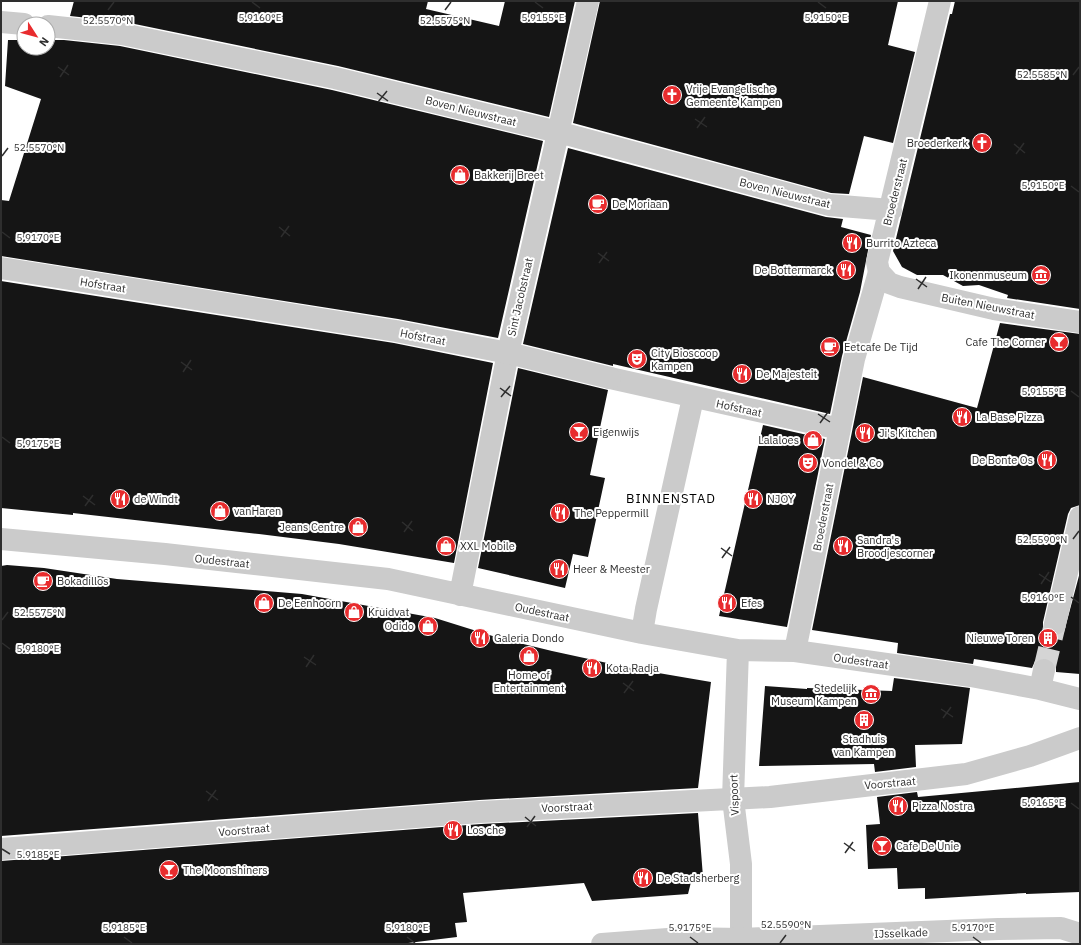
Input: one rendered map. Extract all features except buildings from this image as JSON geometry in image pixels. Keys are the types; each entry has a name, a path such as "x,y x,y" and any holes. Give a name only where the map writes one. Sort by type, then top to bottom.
{"street":[{"name":"Sint Jacobstraat","path":"460,595 508,353 588,1"},
{"name":"Broederstraat","path":"796,651 840,429 861,360 879,272 877,262 891,210 940,1"},
{"path":"1,22 16,23"},
{"name":"Boven Nieuwstraat","path":"56,27 122,34 327,76 558,132 829,205 891,210"},
{"name":"Hofstraat","path":"1,268 396,331 508,353 693,398 840,429"},
{"name":"Buiten Nieuwstraat","path":"879,272 889,283 993,314 1080,322"},
{"path":"642,633 693,398"},
{"path":"1055,624 1080,517"},
{"name":"Oudestraat","path":"1,539 165,554 388,579 642,633 738,650 796,651 971,676 1042,679 1080,699"},
{"name":"Vispoort","path":"738,650 732,799 741,864 741,941"},
{"name":"Voorstraat","path":"1,849 473,812 770,797 966,774 1030,756 1080,738"},
{"name":"IJsselkade","path":"602,944 681,938 741,941 1037,928 1061,928 1080,934"}],"tunnel":[{"path":"1044,670 1055,624"}],"place":[{"name":"Vrije Evangelische Gemeente Kampen","path":"672,95"},
{"name":"Broederkerk","path":"982,143"},
{"name":"Bakkerij Breet","path":"460,175"},
{"name":"De Moriaan","path":"598,204"},
{"name":"Burrito Azteca","path":"852,243"},
{"name":"De Bottermarck","path":"846,270"},
{"name":"Ikonenmuseum","path":"1041,275"},
{"name":"Cafe The Corner","path":"1059,342"},
{"name":"Eetcafe De Tijd","path":"830,347"},
{"name":"City Bioscoop Kampen","path":"637,359"},
{"name":"De Majesteit","path":"742,374"},
{"name":"La Base Pizza","path":"962,417"},
{"name":"Eigenwijs","path":"579,432"},
{"name":"Ji's Kitchen","path":"865,433"},
{"name":"Lalaloes","path":"813,440"},
{"name":"De Bonte Os","path":"1047,460"},
{"name":"Vondel & Co","path":"808,463"},
{"name":"de Windt","path":"120,499"},
{"name":"NJOY","path":"753,499"},
{"name":"vanHaren","path":"220,511"},
{"name":"The Peppermill","path":"560,513"},
{"name":"Jeans Centre","path":"358,527"},
{"name":"XXL Mobile","path":"446,546"},
{"name":"Sandra's Broodjescorner","path":"843,546"},
{"name":"Heer & Meester","path":"559,569"},
{"name":"Bokadillos","path":"43,581"},
{"name":"De Eenhoorn","path":"264,603"},
{"name":"Efes","path":"727,603"},
{"name":"Kruidvat","path":"354,612"},
{"name":"Odido","path":"428,626"},
{"name":"Galeria Dondo","path":"480,638"},
{"name":"Nieuwe Toren","path":"1048,638"},
{"name":"Home of Entertainment","path":"529,656"},
{"name":"Kota Radja","path":"592,668"},
{"name":"Stedelijk Museum Kampen","path":"871,694"},
{"name":"Stadhuis van Kampen","path":"864,720"},
{"name":"Pizza Nostra","path":"898,806"},
{"name":"Los che","path":"453,830"},
{"name":"Cafe De Unie","path":"882,846"},
{"name":"The Moonshiners","path":"169,870"},
{"name":"De Stadsherberg","path":"643,878"}],"district":[{"name":"BINNENSTAD","path":"671,498"}]}
